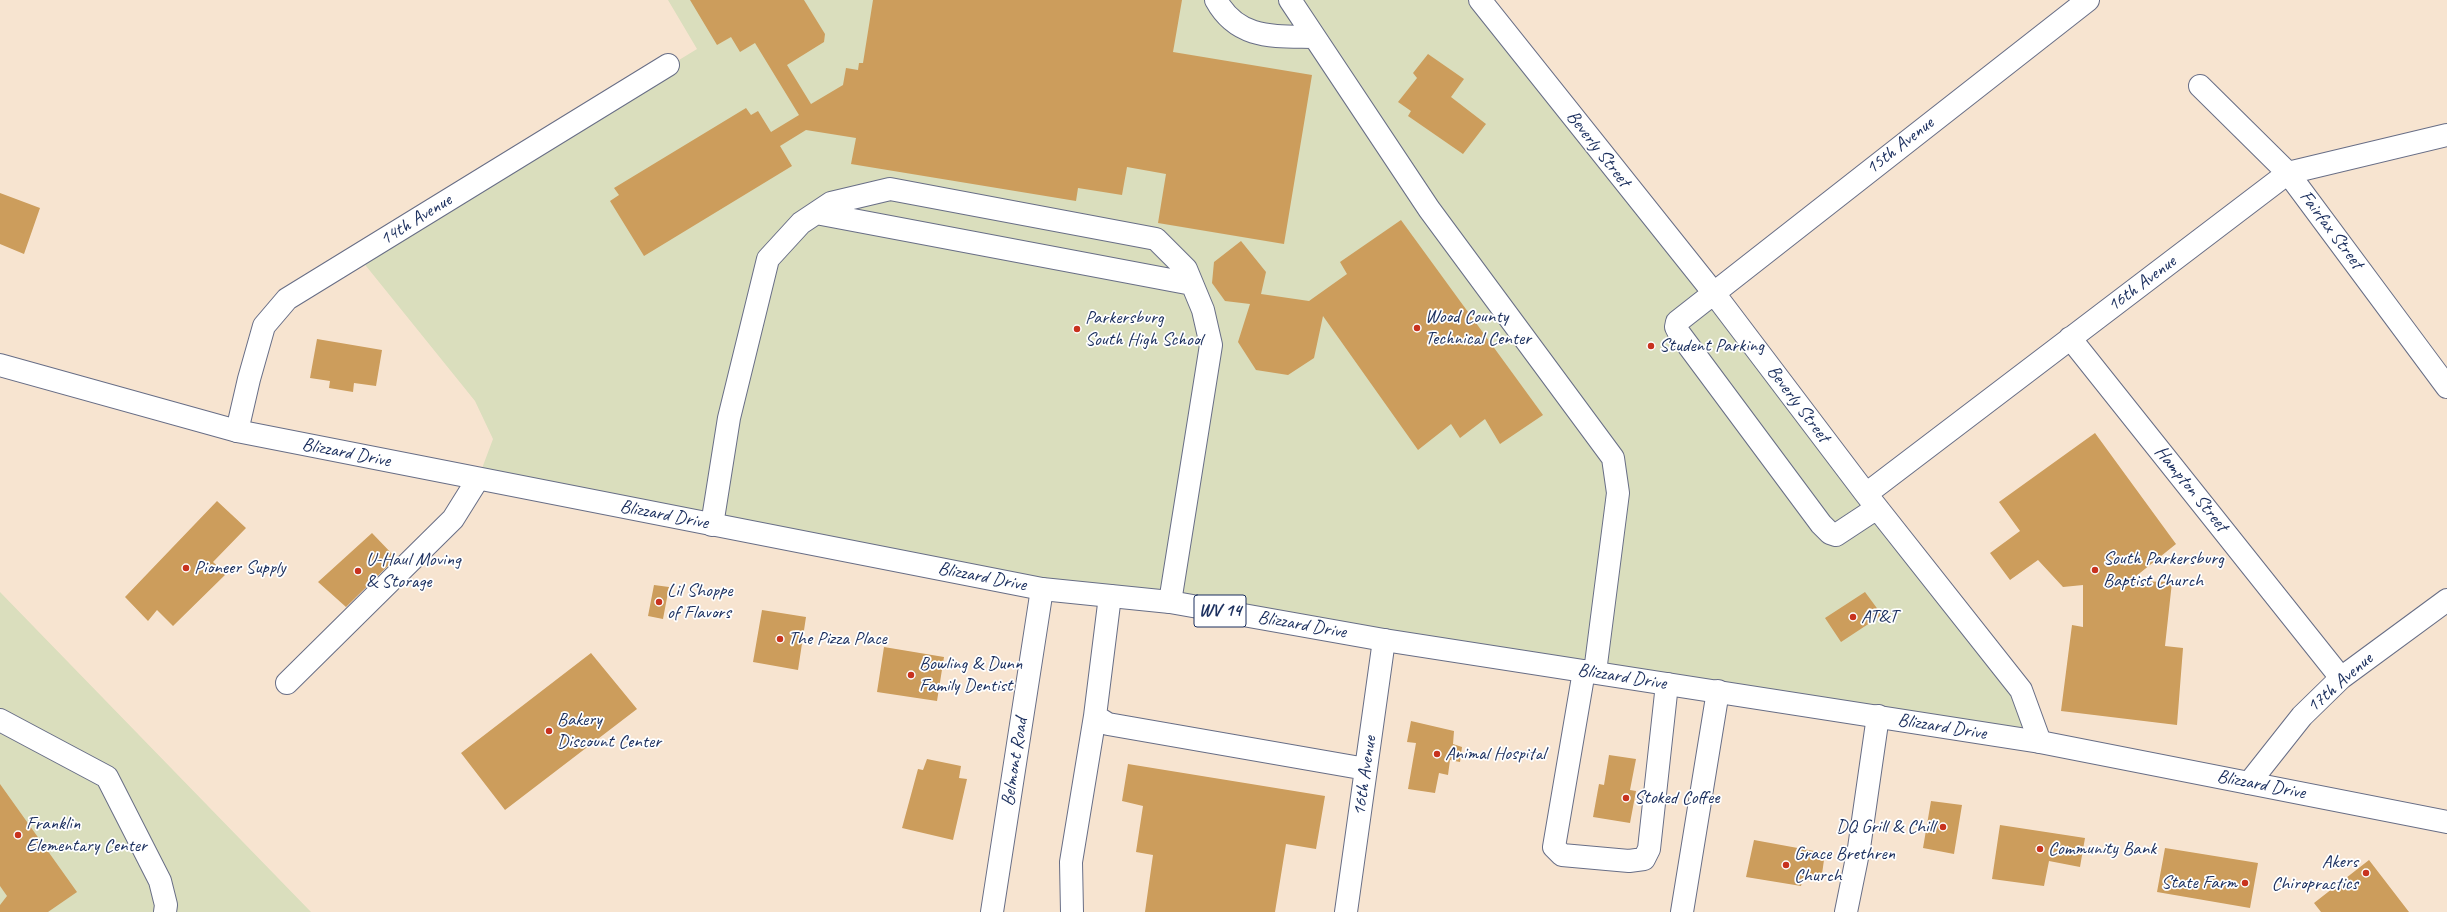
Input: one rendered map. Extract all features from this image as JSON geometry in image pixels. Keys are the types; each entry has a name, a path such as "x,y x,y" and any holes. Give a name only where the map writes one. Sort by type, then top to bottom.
{"street":[{"path":"1216,0 1234,23 1264,35 1314,37"},
{"path":"1290,0 1428,209 1613,458 1618,493 1589,672 1554,847 1562,855 1629,861 1644,859 1649,849 1667,684"},
{"name":"Beverly Street","path":"1480,0 1713,292 1872,501 2021,690 2040,742"},
{"name":"15th Avenue","path":"1679,333 1676,327 1677,322 1713,292 2088,0"},
{"name":"14th Avenue","path":"237,431 248,378 264,326 287,299 668,66"},
{"name":"Fairfax Street","path":"2200,86 2288,173 2447,387"},
{"name":"16th Avenue","path":"1679,333 1821,524 1830,533 1836,535 1872,501 2070,338 2288,173 2447,135"},
{"path":"712,525 729,418 768,259 801,223 831,204 890,189 1156,239 1186,270 1203,310 1211,345 1170,602"},
{"path":"816,213 1192,284"},
{"name":"Hampton Street","path":"2070,338 2341,678"},
{"name":"Blizzard Drive","path":"0,365 237,431 1042,589 1170,602 1384,640 2040,742 2447,822"},
{"path":"287,682 453,519 478,479"},
{"name":"Belmont Road","path":"992,912 1042,589"},
{"path":"1072,912 1071,862 1095,716 1110,596"},
{"name":"17th Avenue","path":"2249,783 2302,716 2341,678 2447,600"},
{"name":"16th Avenue","path":"1346,912 1384,640"},
{"path":"1682,912 1718,691"},
{"path":"1095,716 1108,724 1366,769"},
{"path":"1846,912 1859,848 1878,716"},
{"path":"0,720 108,777 160,881 166,905 165,912"}],"shaded area":[{"name":"Parkersburg South High School","path":"668,0 1480,0 2021,690 2040,742 1170,602 478,479 493,439 475,401 358,256 697,49"},
{"path":"0,592 311,912 0,912"}],"building":[{"path":"690,0 804,0 825,34 824,42 787,65 811,104 843,85 846,68 858,70 859,63 863,63 873,0 1182,0 1173,52 1312,75 1284,244 1158,223 1166,174 1127,167 1122,195 1078,188 1076,201 851,164 856,138 806,130 780,146 792,166 644,256 610,201 619,195 614,188 746,108 751,115 758,111 771,132 799,115 755,43 740,52 731,37 717,45"},
{"path":"1428,54 1464,79 1451,97 1486,124 1463,154 1408,116 1411,111 1398,102 1417,78 1413,73"},
{"path":"0,193 40,208 24,254 0,244"},
{"path":"1401,220 1543,415 1500,444 1485,419 1460,438 1451,424 1418,450 1323,316 1314,358 1288,375 1256,370 1238,342 1250,304 1225,301 1212,283 1214,262 1241,241 1266,272 1261,294 1309,301 1347,274 1340,262"},
{"path":"317,339 382,350 376,386 354,383 353,392 329,388 330,381 310,378"},
{"name":"South Parkersburg Baptist Church","path":"2095,433 2176,544 2130,581 2172,582 2165,646 2183,648 2177,725 2061,711 2072,625 2083,627 2083,585 2063,587 2038,560 2010,580 1990,553 2020,531 1999,502"},
{"name":"Pioneer Supply","path":"217,501 246,528 213,562 226,574 173,626 157,610 148,621 125,597"},
{"name":"U-Haul Moving & Storage","path":"372,533 396,558 346,607 318,582"},
{"name":"Lil Shoppe of Flavors","path":"654,585 669,587 663,619 648,616"},
{"name":"AT&T","path":"1865,592 1882,615 1841,642 1825,618"},
{"name":"The Pizza Place","path":"762,610 806,617 798,670 753,662"},
{"name":"Bowling & Dunn Family Dentist","path":"884,647 944,657 937,701 877,692"},
{"name":"Bakery Discount Center","path":"591,653 637,709 505,810 461,753"},
{"name":"Animal Hospital","path":"1411,721 1454,731 1453,744 1462,747 1460,762 1450,760 1448,775 1439,773 1435,793 1408,789 1416,743 1407,742"},
{"path":"1609,755 1636,759 1630,790 1636,791 1630,823 1593,817 1599,784 1604,785"},
{"path":"927,759 961,766 959,778 967,779 953,840 902,828 918,769 923,770"},
{"path":"1128,764 1325,796 1316,849 1286,844 1275,912 1145,912 1153,855 1136,852 1143,806 1122,801"},
{"name":"Franklin Elementary Center","path":"0,784 77,892 48,912 0,912 0,905 7,896 0,886"},
{"name":"DQ Grill & Chill","path":"1931,801 1962,805 1954,854 1923,848"},
{"name":"Community Bank","path":"2000,825 2085,838 2080,867 2049,861 2044,886 1992,879"},
{"name":"Grace Brethren Church","path":"1754,840 1825,853 1821,881 1803,878 1801,886 1746,877"},
{"path":"2165,848 2258,863 2250,908 2157,892"},
{"name":"Akers Chiropractics","path":"2369,860 2409,912 2321,912 2314,903"}],"place":[{"name":"Wood County Technical Center","path":"1417,328"},
{"name":"Parkersburg South High School","path":"1077,329"},
{"name":"Student Parking","path":"1651,346"},
{"name":"Pioneer Supply","path":"186,568"},
{"name":"South Parkersburg Baptist Church","path":"2095,570"},
{"name":"U-Haul Moving & Storage","path":"358,571"},
{"name":"Lil Shoppe of Flavors","path":"659,602"},
{"name":"AT&T","path":"1853,617"},
{"name":"The Pizza Place","path":"780,639"},
{"name":"Bowling & Dunn Family Dentist","path":"911,675"},
{"name":"Bakery Discount Center","path":"549,731"},
{"name":"Animal Hospital","path":"1437,754"},
{"name":"Stoked Coffee","path":"1626,798"},
{"name":"DQ Grill & Chill","path":"1943,827"},
{"name":"Franklin Elementary Center","path":"18,835"},
{"name":"Community Bank","path":"2040,849"},
{"name":"Grace Brethren Church","path":"1786,865"},
{"name":"Akers Chiropractics","path":"2366,873"},
{"name":"State Farm","path":"2245,883"}]}
